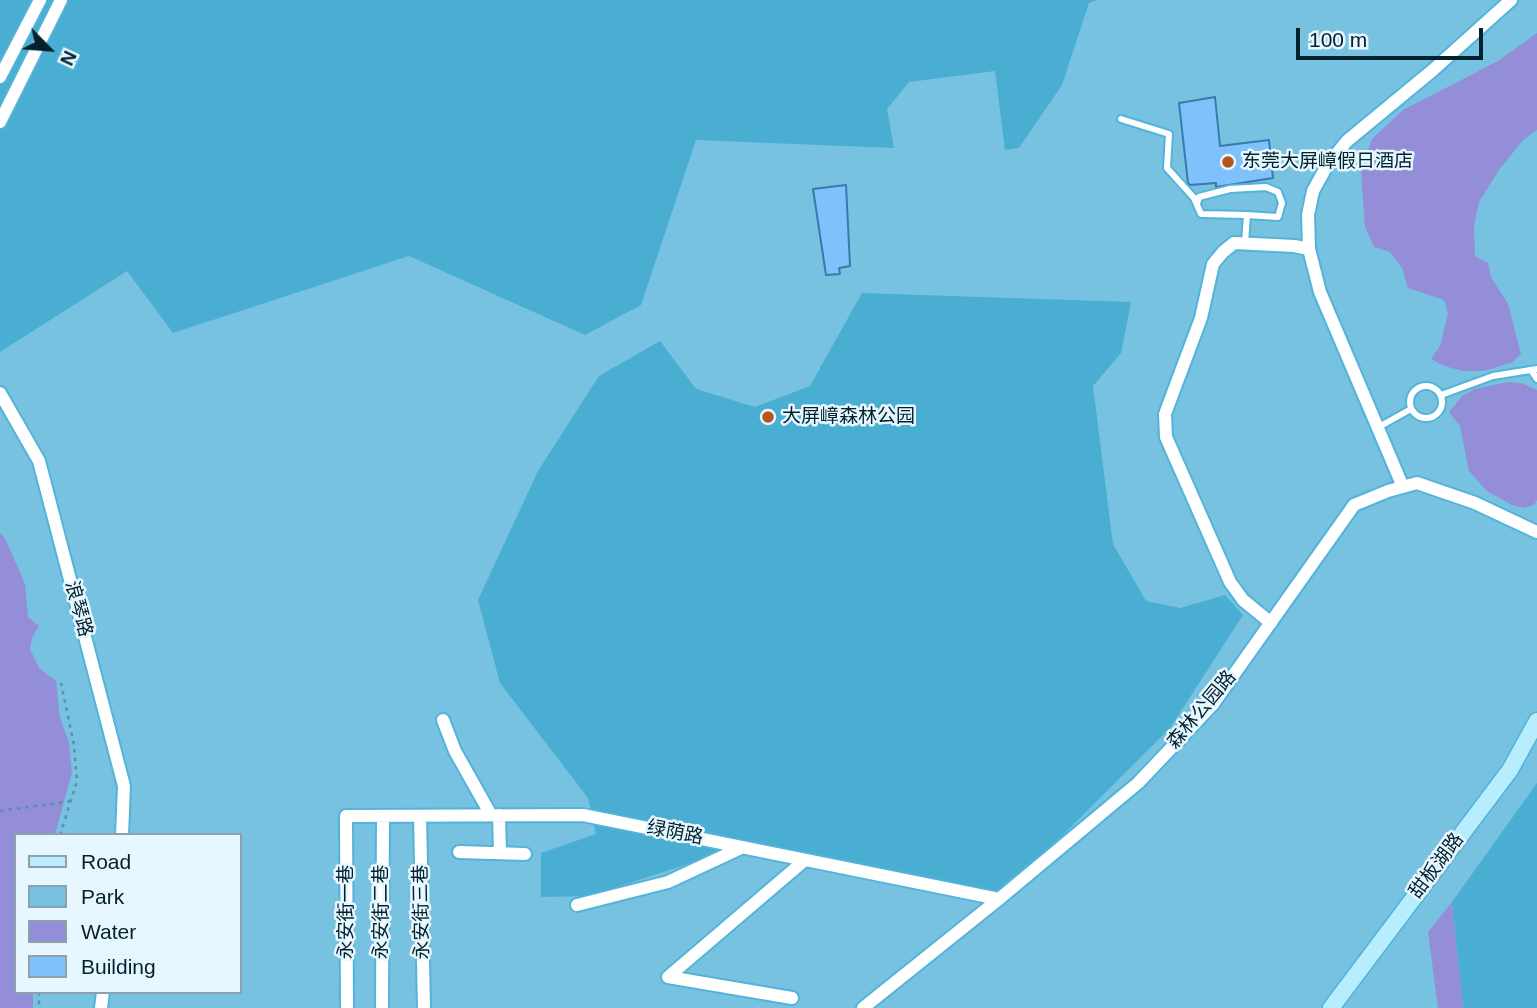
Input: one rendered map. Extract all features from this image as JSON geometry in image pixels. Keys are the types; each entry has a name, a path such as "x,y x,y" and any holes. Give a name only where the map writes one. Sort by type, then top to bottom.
{"street":[{"path":"0,77 40,0"},
{"path":"0,122 61,0"},
{"path":"1403,487 1325,303 1309,249 1308,215 1313,191 1328,164 1341,149 1511,0"},
{"path":"1271,623 1243,600 1230,582 1166,437 1165,414 1201,318 1213,264 1234,243 1309,249"},
{"name":"浪琴路","path":"0,393 39,461 124,786 122,833"},
{"name":"森林公园路","path":"863,1008 1138,783 1213,704 1354,505 1417,483 1475,503 1537,532"},
{"path":"443,720 455,751 495,815 500,853"},
{"name":"甜板湖路","path":"1331,1008 1510,770 1537,721"},
{"name":"绿荫路","path":"346,816 583,815 999,899"},
{"name":"永安街一巷","path":"346,816 347,1008"},
{"name":"永安街二巷","path":"382,1008 383,816"},
{"name":"永安街三巷","path":"420,816 424,1008"},
{"path":"577,905 668,882 743,847"},
{"path":"459,852 525,853"},
{"path":"792,998 668,977 805,860"}],"lane":[{"path":"1121,119 1169,134 1167,168 1194,198 1196,204 1201,214 1278,217 1282,203 1278,192 1266,187 1230,189 1199,197 1196,204"},
{"path":"1245,243 1247,215"},
{"path":"1441,395 1493,376 1534,370 1537,379"},
{"path":"1429,386 1441,395 1440,410 1432,418 1420,418 1411,409 1410,396 1418,388 1429,386"},
{"path":"1377,428 1411,409"}],"path":[{"path":"61,683 74,745 77,781 61,833"},
{"path":"0,811 71,801"}],"green space":[{"name":"大屏嶂森林公园","path":"0,0 1537,0 1537,1008 0,1008"}],"shaded area":[{"path":"0,0 1097,0 1089,3 1062,85 1019,148 1005,150 995,71 909,82 887,109 894,148 696,140 641,305 585,335 409,256 173,333 127,271 0,352"},
{"path":"862,293 1131,302 1121,353 1093,386 1113,544 1146,601 1180,608 1225,595 1243,615 1170,728 999,899 760,848 716,851 688,864 589,896 541,897 541,853 596,834 588,798 500,683 478,600 538,471 599,376 660,341 696,389 755,407 810,386"},
{"path":"1537,783 1537,1008 1463,1008 1452,902"}],"water":[{"path":"1537,33 1537,130 1524,139 1499,170 1479,202 1474,226 1475,256 1488,263 1491,277 1508,304 1521,354 1513,362 1484,371 1463,371 1431,359 1440,346 1448,313 1444,300 1408,288 1402,268 1390,252 1374,247 1365,227 1361,172 1372,139 1403,110 1498,61"},
{"path":"1507,382 1522,383 1537,390 1537,500 1534,505 1523,508 1487,491 1469,471 1460,426 1449,412 1462,396 1475,389"},
{"path":"0,533 5,538 25,584 28,617 39,626 32,638 30,649 39,668 56,681 60,718 69,742 72,772 56,833 14,833 14,994 33,994 33,1008 0,1008"},
{"path":"1452,902 1463,1008 1438,1008 1428,932"}],"building":[{"name":"东莞大屏嶂假日酒店","path":"1215,97 1220,146 1269,140 1273,178 1216,187 1216,183 1188,183 1179,103"},
{"path":"846,185 850,266 839,268 840,274 826,275 813,189"}],"place":[{"name":"东莞大屏嶂假日酒店","path":"1228,162"},
{"name":"大屏嶂森林公园","path":"768,417"}]}
